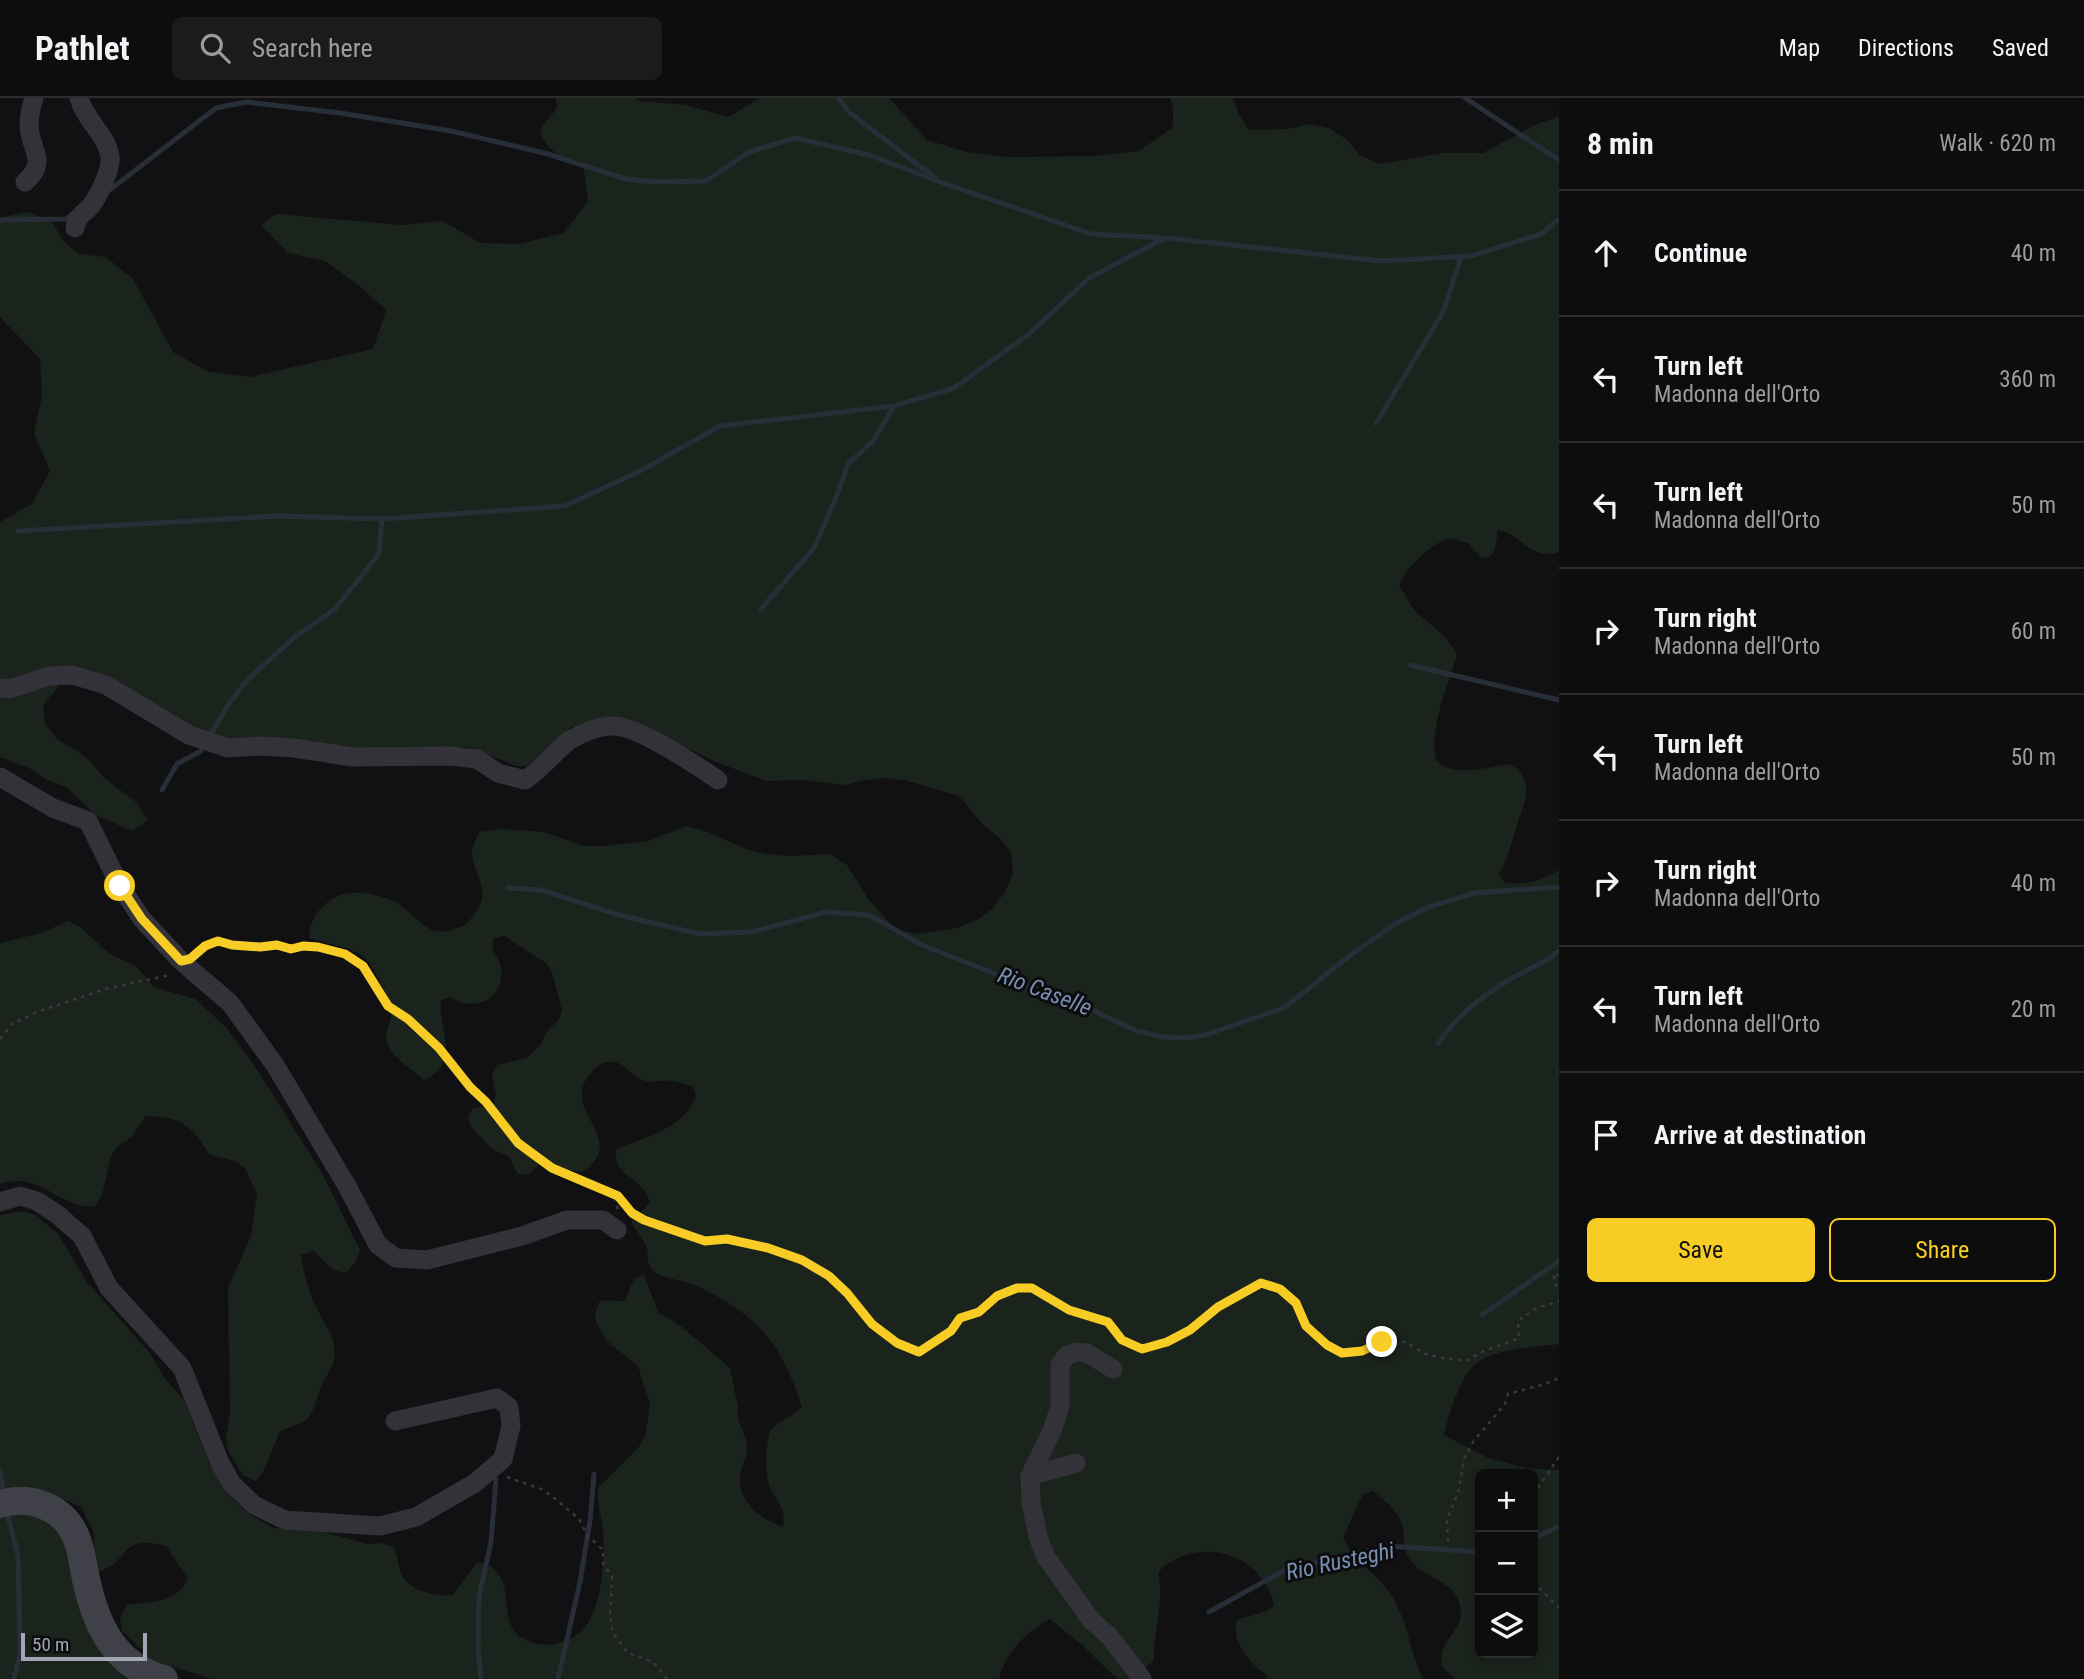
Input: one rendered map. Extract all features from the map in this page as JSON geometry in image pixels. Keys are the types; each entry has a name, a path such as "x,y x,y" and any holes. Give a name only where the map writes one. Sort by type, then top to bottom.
{"street":[{"path":"26,182 34,174 38,156 29,128 34,98"},
{"path":"75,228 76,220 81,212 89,207 110,163 103,139 90,123 79,98"},
{"path":"0,688 10,689 49,676 72,675 106,685 189,735 228,748 294,748 352,757 450,756 477,760 498,773 526,780 542,769 569,741 612,726 635,731 718,780"},
{"path":"0,777 52,808 88,821 120,886 142,919 188,966 230,1003 275,1065 347,1186 378,1245 396,1258 427,1260 522,1236 567,1220 603,1220 617,1230"},
{"path":"0,1202 20,1196 37,1201 82,1236 109,1288 182,1368 220,1463 232,1483 254,1505 285,1520 380,1525 416,1517 475,1483 503,1459 511,1426 509,1407 497,1398 395,1421"},
{"path":"1113,1368 1087,1353 1077,1352 1067,1355 1060,1364 1060,1406 1052,1431 1030,1475 1033,1517 1046,1557 1091,1620 1110,1637 1142,1679"},
{"path":"1030,1475 1076,1463"},
{"path":"0,1504 41,1503 68,1521 77,1539 90,1601 104,1632 114,1647 139,1671 164,1679"}],"path":[{"path":"0,1040 12,1024 37,1012 108,988 188,966 190,959 205,946 218,941 232,945 277,945 291,949 303,946 318,947 345,954 363,966 388,1006 408,1019 439,1048 518,1143 544,1162 572,1178 618,1196 632,1213 644,1220 705,1241 727,1239 768,1248 802,1260 829,1276 872,1324 897,1343 919,1352 951,1331 960,1318 979,1312 997,1296 1017,1288 1032,1288 1069,1310 1108,1322 1122,1340 1142,1349 1167,1342 1190,1330 1218,1307 1261,1283 1280,1289 1296,1303 1306,1326 1327,1345 1342,1353 1362,1351 1382,1342 1405,1342 1426,1354 1467,1360 1520,1338 1517,1321 1537,1308 1559,1301"},
{"path":"1559,1276 1554,1273 1554,1282 1559,1289"},
{"path":"1448,1541 1447,1518 1458,1493 1465,1456 1473,1442 1505,1404 1508,1394 1559,1378"},
{"path":"1538,1488 1559,1457"},
{"path":"490,1470 541,1489 579,1519 587,1535 603,1550 603,1563 612,1577 610,1615 613,1633 628,1653 653,1662 667,1679"},
{"path":"1538,1587 1559,1608"}],"shaded area":[{"path":"556,98 636,98 640,101 685,105 728,117 760,98 889,98 927,140 967,152 1008,157 1094,156 1139,151 1173,127 1173,106 1170,98 1233,98 1249,130 1288,129 1309,124 1329,128 1346,139 1360,155 1380,164 1442,153 1483,153 1539,123 1559,117 1559,552 1540,553 1498,530 1495,549 1490,557 1481,558 1468,543 1450,538 1420,557 1399,585 1414,610 1446,638 1457,654 1437,720 1436,761 1444,766 1462,770 1510,764 1524,778 1525,802 1499,875 1505,883 1527,883 1559,870 1559,1344 1502,1352 1474,1365 1459,1388 1444,1435 1488,1458 1527,1468 1559,1470 1559,1679 1455,1679 1442,1667 1443,1649 1460,1619 1459,1601 1448,1587 1410,1560 1405,1549 1399,1517 1373,1491 1363,1494 1343,1537 1355,1556 1390,1592 1403,1620 1423,1679 1266,1679 1267,1675 1243,1652 1236,1628 1237,1620 1267,1611 1274,1605 1267,1587 1256,1572 1242,1561 1226,1554 1208,1552 1173,1560 1158,1572 1160,1605 1154,1660 1133,1679 1119,1679 1114,1676 1050,1619 1018,1644 1006,1660 999,1679 212,1679 148,1659 122,1631 120,1617 127,1605 162,1600 176,1593 188,1579 166,1546 140,1543 132,1546 108,1568 97,1572 93,1531 81,1507 53,1495 0,1492 0,1215 22,1211 36,1215 58,1234 87,1282 150,1353 165,1379 184,1400 210,1465 229,1495 249,1514 274,1528 317,1530 367,1544 381,1543 394,1547 406,1581 411,1586 432,1594 453,1595 477,1562 487,1565 499,1575 506,1595 511,1625 516,1633 525,1639 548,1645 575,1636 584,1628 597,1603 603,1557 598,1488 639,1447 646,1433 650,1404 638,1366 607,1341 595,1315 599,1302 626,1300 632,1284 640,1276 644,1275 658,1312 682,1327 730,1368 738,1417 747,1447 741,1471 742,1491 751,1507 766,1519 783,1527 783,1513 770,1488 766,1462 770,1430 802,1407 785,1365 764,1333 736,1308 697,1286 664,1277 651,1268 643,1239 631,1222 650,1203 641,1187 618,1166 616,1158 617,1149 661,1131 684,1115 696,1096 693,1086 672,1081 652,1082 636,1076 618,1063 600,1064 583,1087 582,1099 598,1136 600,1148 595,1160 582,1172 544,1161 528,1175 518,1174 509,1157 491,1148 471,1127 468,1117 473,1108 493,1105 496,1095 492,1074 497,1065 527,1058 559,1019 562,1010 552,972 546,963 504,936 494,938 492,948 501,968 498,988 493,995 478,1003 459,1002 450,997 441,1000 445,1055 436,1073 424,1080 389,1048 387,1033 392,1010 381,983 368,962 353,951 309,938 310,927 317,913 328,902 343,894 352,893 370,894 395,902 422,924 436,931 463,926 477,911 483,894 472,852 479,832 500,829 544,832 584,846 606,846 648,841 687,826 766,854 830,854 847,865 868,899 895,929 917,934 957,928 977,920 993,908 1005,892 1013,873 1011,853 959,796 904,780 884,778 844,785 805,780 766,781 714,761 625,718 602,717 570,728 551,749 526,766 516,766 469,747 371,750 221,737 195,728 73,669 43,705 45,724 58,740 76,750 91,762 104,778 136,802 148,820 132,831 96,815 66,787 0,757 0,522 32,504 50,471 34,433 42,396 40,359 0,317 0,218 28,212 52,222 64,242 79,254 106,257 133,279 173,352 209,372 250,377 373,349 386,310 357,284 325,261 288,253 261,225 276,214 402,225 443,221 480,243 519,244 563,233 588,202 583,162 550,149 540,130 557,108"},
{"path":"68,921 80,927 110,954 136,966 154,987 195,999 226,1027 255,1066 322,1173 360,1250 355,1263 346,1273 333,1270 314,1251 301,1255 309,1288 333,1340 335,1355 310,1416 280,1431 264,1470 256,1481 243,1475 229,1453 226,1440 230,1412 228,1288 251,1236 257,1194 245,1168 235,1161 210,1155 197,1136 177,1121 146,1116 131,1138 119,1145 111,1156 102,1195 95,1206 72,1203 27,1182 0,1184 0,943 41,933"},
{"path":"11,1508 58,1523 140,1679 0,1679 0,1514"}],"waterway":[{"path":"838,98 849,112 935,178"},
{"path":"1465,98 1559,160"},
{"path":"107,192 216,108 246,102 340,113 451,131 548,154 626,179 656,182 706,181 749,152 795,138 869,155 1091,234 1166,238 1382,261 1471,256 1541,234 1559,219"},
{"path":"0,220 67,219 72,214"},
{"path":"18,531 277,516 382,519 565,506 640,471 720,426 894,406 954,388 1029,334 1089,278 1163,239"},
{"path":"1376,423 1444,310 1461,257"},
{"path":"761,609 814,548 848,464 873,441 894,406"},
{"path":"162,790 177,764 201,751 228,705 248,679 295,637 335,609 379,554 382,519"},
{"path":"1410,665 1559,700"},
{"name":"Rio Caselle","path":"508,888 541,890 619,915 700,934 752,932 826,912 869,915 922,945 1021,984 1081,1002 1137,1031 1162,1037 1187,1038 1205,1035 1284,1008 1395,924 1431,906 1475,893 1559,887"},
{"name":"Rio Caselle","path":"1438,1044 1463,1014 1483,997 1559,951"},
{"name":"Rio Caselle","path":"1482,1315 1559,1261"},
{"path":"0,1471 4,1495"},
{"path":"558,1679 580,1582 594,1474"},
{"path":"481,1679 478,1650 479,1596 491,1542 496,1479"},
{"path":"7,1512 18,1556 20,1654 14,1679"},
{"name":"Rio Rusteghi","path":"1538,1536 1559,1527"},
{"name":"Rio Rusteghi","path":"1209,1612 1285,1570 1389,1546 1475,1552"}],"route":[{"path":"120,886 142,919 181,961 190,959 205,946 218,941 232,945 277,945 291,949 303,946 318,947 345,954 363,966 388,1006 408,1019 439,1048 518,1143 552,1168 618,1196 632,1213 644,1220 705,1241 727,1239 768,1248 802,1260 829,1276 872,1324 897,1343 919,1352 951,1331 960,1318 979,1312 997,1296 1017,1288 1032,1288 1069,1310 1108,1322 1122,1340 1142,1349 1167,1342 1190,1330 1218,1307 1261,1283 1280,1289 1296,1303 1306,1326 1327,1345 1342,1353 1362,1351 1382,1342"}]}
